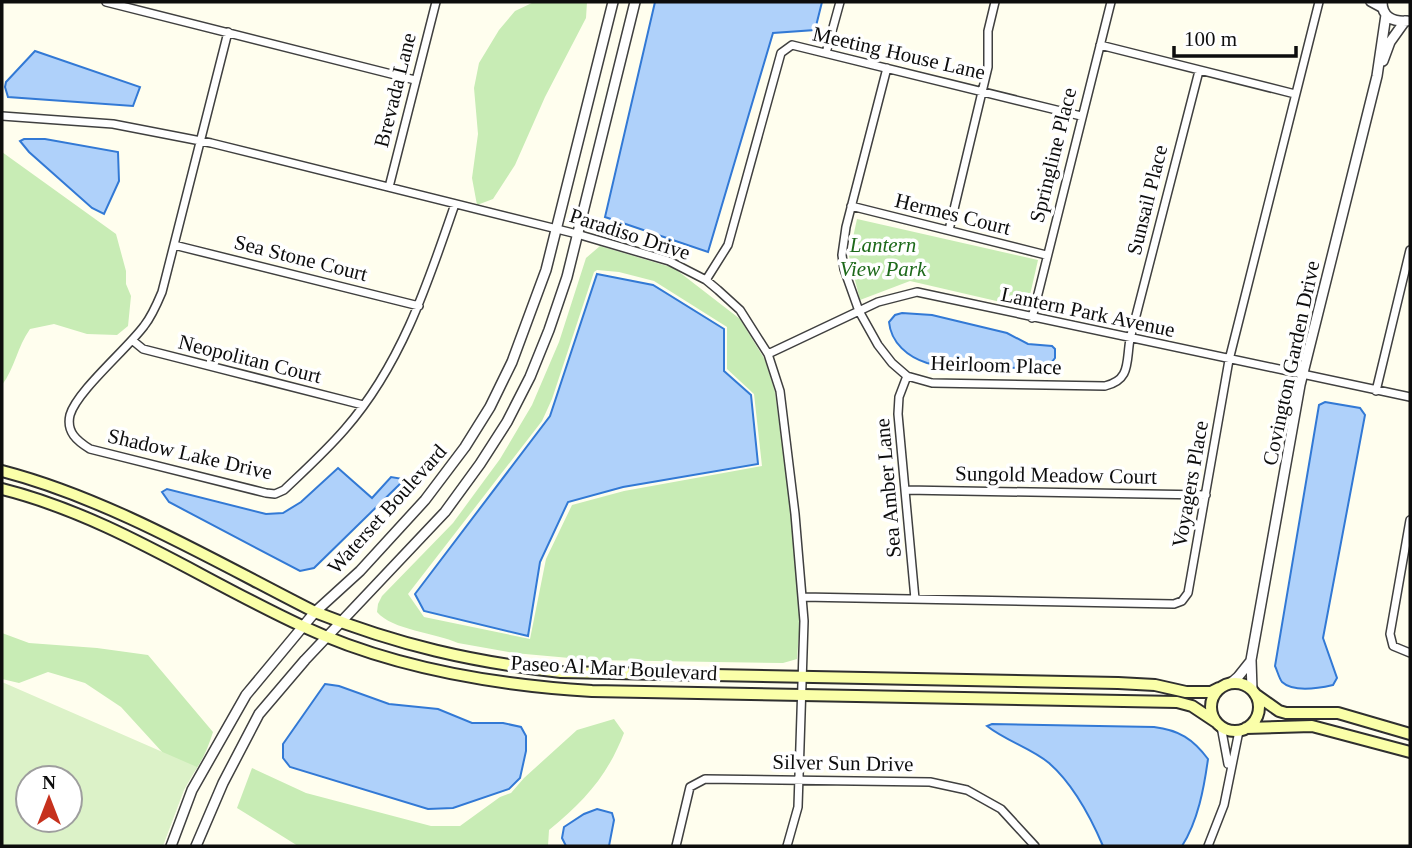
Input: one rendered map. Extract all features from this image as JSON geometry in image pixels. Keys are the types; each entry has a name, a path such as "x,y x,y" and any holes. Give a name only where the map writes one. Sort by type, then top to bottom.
{"main road":[{"name":"Paseo Al Mar Boulevard","path":"2,471 127,517 342,623 382,638 474,660 573,672 1118,683 1155,685 1193,692 1211,692 1219,688"},
{"name":"Paseo Al Mar Boulevard","path":"2,489 92,520 327,636 390,658 455,674 508,683 592,691 1177,702 1192,706 1219,724"},
{"path":"1410,734 1338,713 1279,711 1242,684 1230,683 1219,688 1211,705 1212,716 1227,730 1312,726 1410,752"},
{"path":"1242,729 1252,724 1258,713 1259,705 1254,692"}],"street":[{"path":"106,2 415,80"},
{"name":"Brevada Lane","path":"389,187 436,2"},
{"name":"Waterset Boulevard","path":"171,846 192,790 246,695 315,611 360,571 425,500 490,407 512,362 546,270 613,2"},
{"name":"Waterset Boulevard","path":"196,846 223,783 259,714 327,636 444,512 507,422 550,330 567,277 635,2"},
{"path":"826,53 839,2"},
{"path":"949,230 988,67 988,31 995,2"},
{"name":"Springline Place","path":"1032,318 1111,2"},
{"name":"Voyagers Place","path":"802,597 1174,604 1182,601 1188,593 1229,360 1319,2"},
{"path":"1370,2 1383,9"},
{"name":"Covington Garden Drive","path":"1383,9 1395,20 1408,21"},
{"name":"Covington Garden Drive","path":"1377,76 1383,9"},
{"name":"Covington Garden Drive","path":"1254,692 1251,660 1303,376 1377,76 1390,42 1408,21"},
{"name":"Shadow Lake Drive","path":"228,32 162,292 144,326 76,402 69,424 71,433 78,442 90,449 275,494 284,490 346,428 395,354 419,306 455,204"},
{"name":"Meeting House Lane","path":"706,280 728,245 781,53 792,45 1081,116"},
{"path":"1100,45 1296,94"},
{"name":"Heirloom Place","path":"887,68 851,206 842,255 848,283 859,311 878,345 892,363 907,376 932,383 1105,386 1121,380 1130,339"},
{"name":"Sunsail Place","path":"1130,339 1199,71"},
{"name":"Paradiso Drive","path":"2,116 113,124 201,141 577,234 669,261 706,280 740,310 768,354 780,391 795,514 804,621 798,807 787,846"},
{"name":"Hermes Court","path":"851,206 1046,255"},
{"name":"Sea Stone Court","path":"174,245 419,306"},
{"path":"1376,391 1410,250"},
{"path":"1401,285 1410,287"},
{"name":"Lantern Park Avenue","path":"768,354 878,302 917,292 1410,397"},
{"name":"Neopolitan Court","path":"132,340 143,349 363,405"},
{"name":"Sea Amber Lane","path":"907,376 899,397 898,414 915,599"},
{"name":"Sungold Meadow Court","path":"905,490 1206,495"},
{"path":"1410,520 1390,634 1393,646 1410,653"},
{"path":"1230,683 1251,660"},
{"path":"1219,724 1229,772"},
{"path":"1208,846 1224,805 1229,772 1242,729"},
{"name":"Silver Sun Drive","path":"676,846 690,787 705,779 930,782 967,790 1001,809 1035,846"}],"green space":[{"path":"534,2 587,2 586,18 545,97 515,165 493,199 477,205 472,178 478,134 474,88 479,63 499,30 515,11"},
{"path":"2,152 116,234 131,296 128,326 117,335 87,334 54,324 30,329 2,385"},
{"name":"Lantern View Park","path":"857,219 1038,260 1027,308 910,281 860,300 849,256"},
{"path":"600,246 674,268 740,319 765,360 775,392 791,514 800,621 797,659 783,663 592,660 514,653 458,643 403,627 377,612 382,596 453,523 500,459 532,405 559,342 586,258","holes":["594,272 619,272 654,281 727,327 727,369 754,394 762,466 624,491 572,505 546,559 530,639 424,617 408,594 542,421 552,399"]},
{"path":"2,633 29,643 148,655 213,732 192,775 184,776 121,707 85,683 48,672 19,683 2,679"},
{"path":"2,682 197,767 184,790 163,846 2,846"},
{"path":"614,719 624,733 610,763 573,809 549,830 548,846 298,846 237,808 252,768 306,793 431,826 460,826 500,797 511,793 577,730"}],"water":[{"path":"655,2 822,2 815,30 773,33 708,252 605,217"},
{"path":"35,51 140,87 133,106 8,97 6,82"},
{"path":"45,139 118,152 119,181 104,214 92,208 29,152 20,141"},
{"path":"597,274 653,285 724,329 724,371 751,395 758,464 623,487 568,502 540,562 528,636 424,611 415,594 550,416"},
{"path":"895,315 932,315 1007,333 1028,344 1052,346 1055,349 1055,358 1047,365 1037,367 969,367 927,363 907,353 890,330 889,322"},
{"path":"1325,402 1360,408 1365,415 1323,638 1337,678 1333,685 1300,689 1282,682 1275,666 1319,405"},
{"path":"338,468 372,498 391,477 403,481 314,568 300,571 169,502 162,492 167,489 266,514 283,513 301,502"},
{"path":"325,684 339,686 389,704 438,709 472,723 503,723 521,727 526,736 526,751 520,778 509,789 453,808 428,809 290,767 283,758 283,744"},
{"path":"987,726 1154,727 1171,730 1185,737 1208,759 1196,815 1182,846 1103,846 1080,802 1058,771 1042,758"},
{"path":"597,809 612,813 614,820 609,846 566,846 562,838 564,827"}]}
